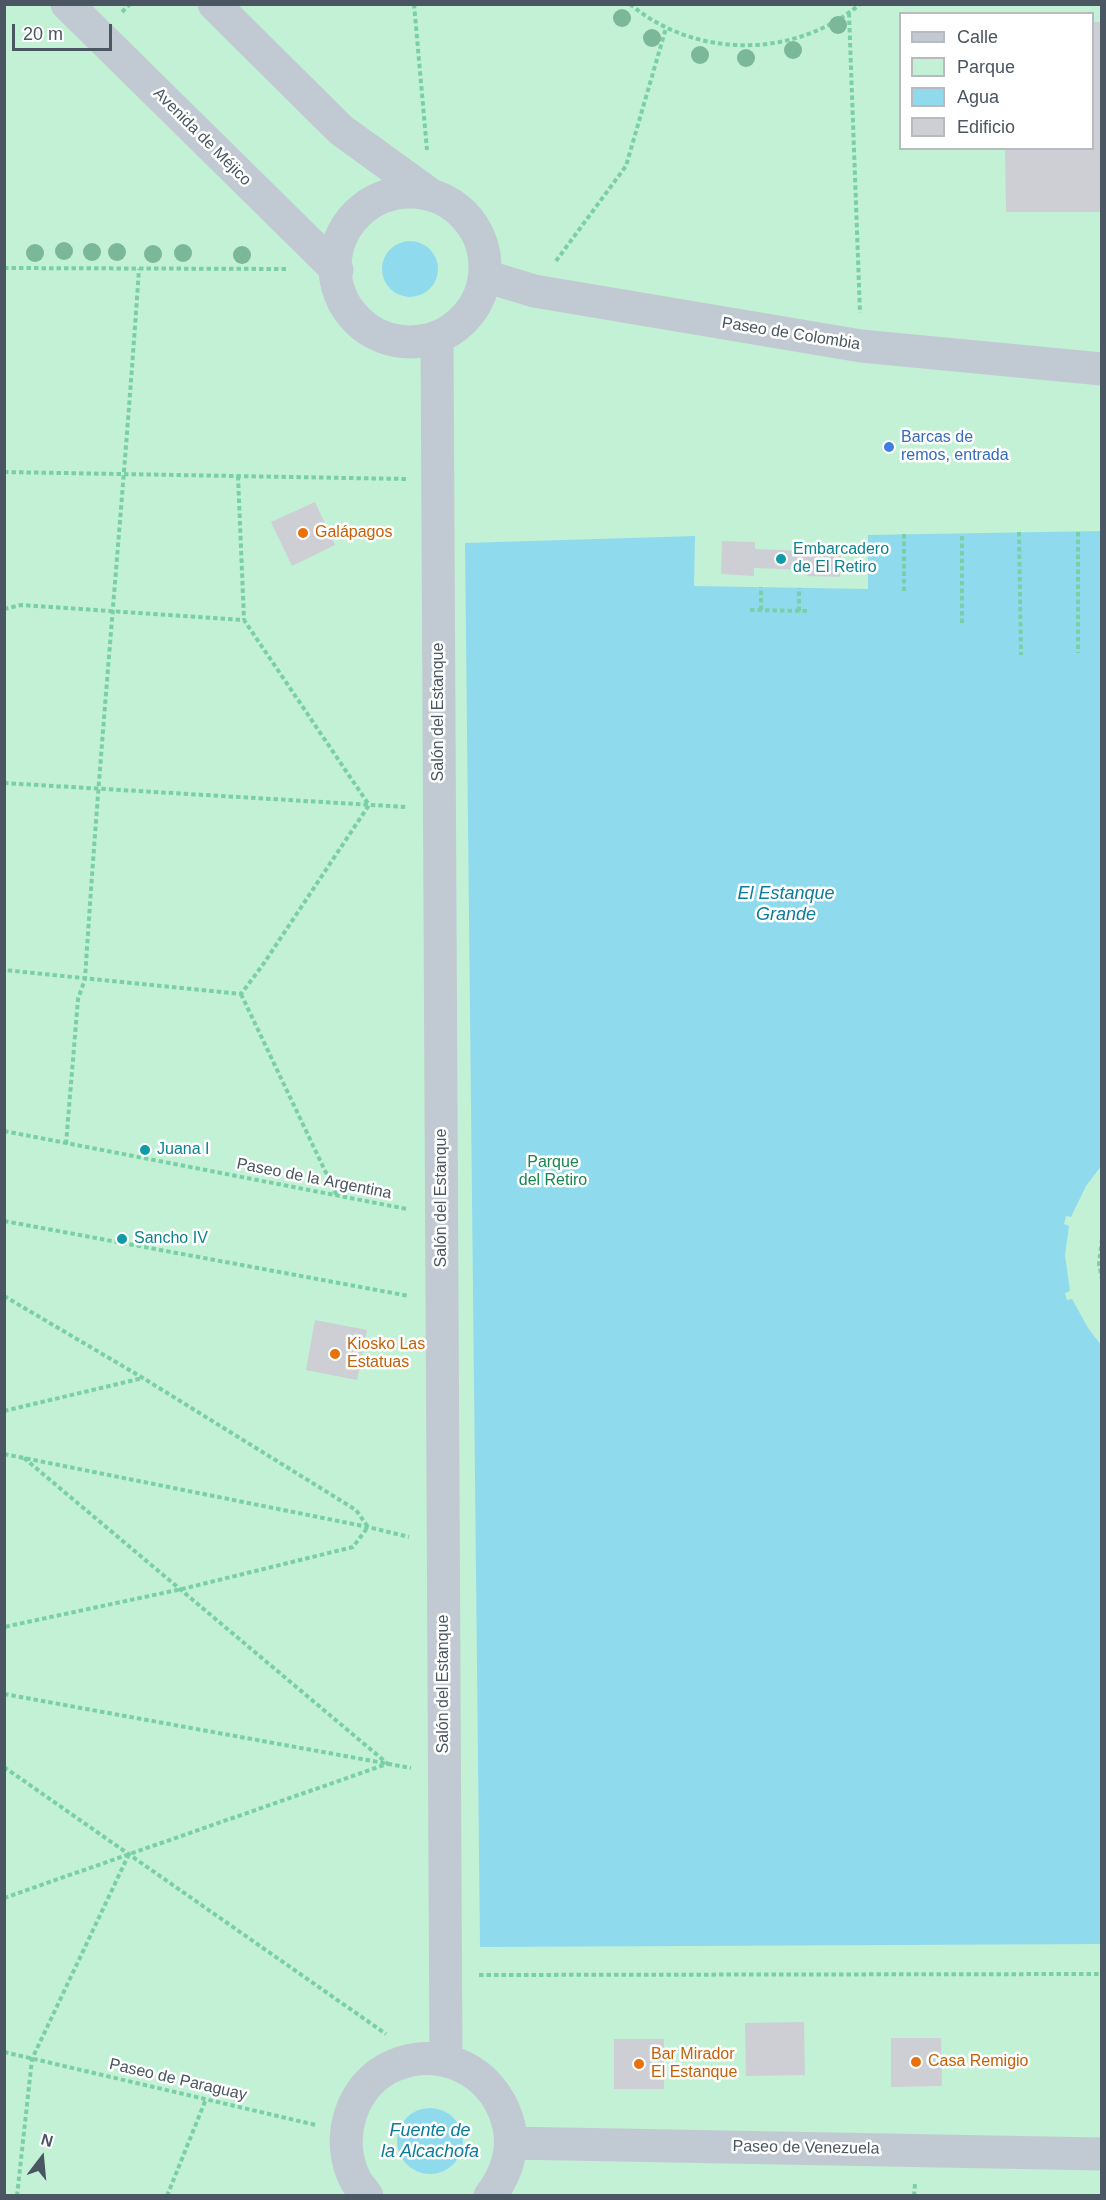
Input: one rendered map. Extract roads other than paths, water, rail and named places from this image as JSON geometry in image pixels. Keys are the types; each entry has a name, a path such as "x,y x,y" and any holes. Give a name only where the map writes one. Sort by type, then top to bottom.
{"street":[{"name":"Avenida de Méjico","path":"68,4 336,270"},
{"path":"214,4 340,130 431,195 450,203 466,217 478,235 484,255 485,276 480,296 470,313 454,327 437,337 420,341 388,338 359,321 341,295 336,279 336,260 340,242 348,225 360,211 376,200 393,194 412,192 431,195"},
{"name":"Paseo de Colombia","path":"485,276 534,291 861,346 1101,369"},
{"name":"Salón del Estanque","path":"433,2059 446,1975 437,337"},
{"path":"367,2196 356,2182 347,2158 346,2132 354,2104 370,2082 393,2066 433,2059 464,2066 493,2090 503,2107 509,2125 511,2143 502,2178 490,2196"},
{"name":"Paseo de Venezuela","path":"511,2143 1101,2154"}],"water":[{"path":"410,241 421,243 430,249 436,258 438,269 436,280 430,289 421,295 410,297 399,295 390,289 384,280 382,269 384,258 390,249 399,243"},
{"name":"El Estanque Grande","path":"1101,531 1101,1166 1086,1186 1071,1217 1066,1216 1064,1224 1069,1226 1065,1255 1070,1291 1065,1293 1067,1300 1072,1299 1088,1328 1101,1345 1101,1944 480,1947 465,543 695,536 694,586 868,589 868,535"},
{"name":"Fuente de la Alcachofa","path":"430,2108 443,2111 453,2118 460,2128 463,2141 460,2154 453,2164 443,2171 430,2174 417,2171 407,2164 400,2154 397,2141 400,2128 407,2118 417,2111"}],"place":[{"name":"Barcas de remos, entrada","path":"889,447"},
{"name":"Galápagos","path":"303,533"},
{"name":"Embarcadero de El Retiro","path":"781,559"},
{"name":"Juana I","path":"145,1150"},
{"name":"Sancho IV","path":"122,1239"},
{"name":"Kiosko Las Estatuas","path":"335,1354"},
{"name":"Casa Remigio","path":"916,2062"},
{"name":"Bar Mirador El Estanque","path":"639,2064"}],"park label":[{"name":"Parque del Retiro","path":"553,1172"}]}
